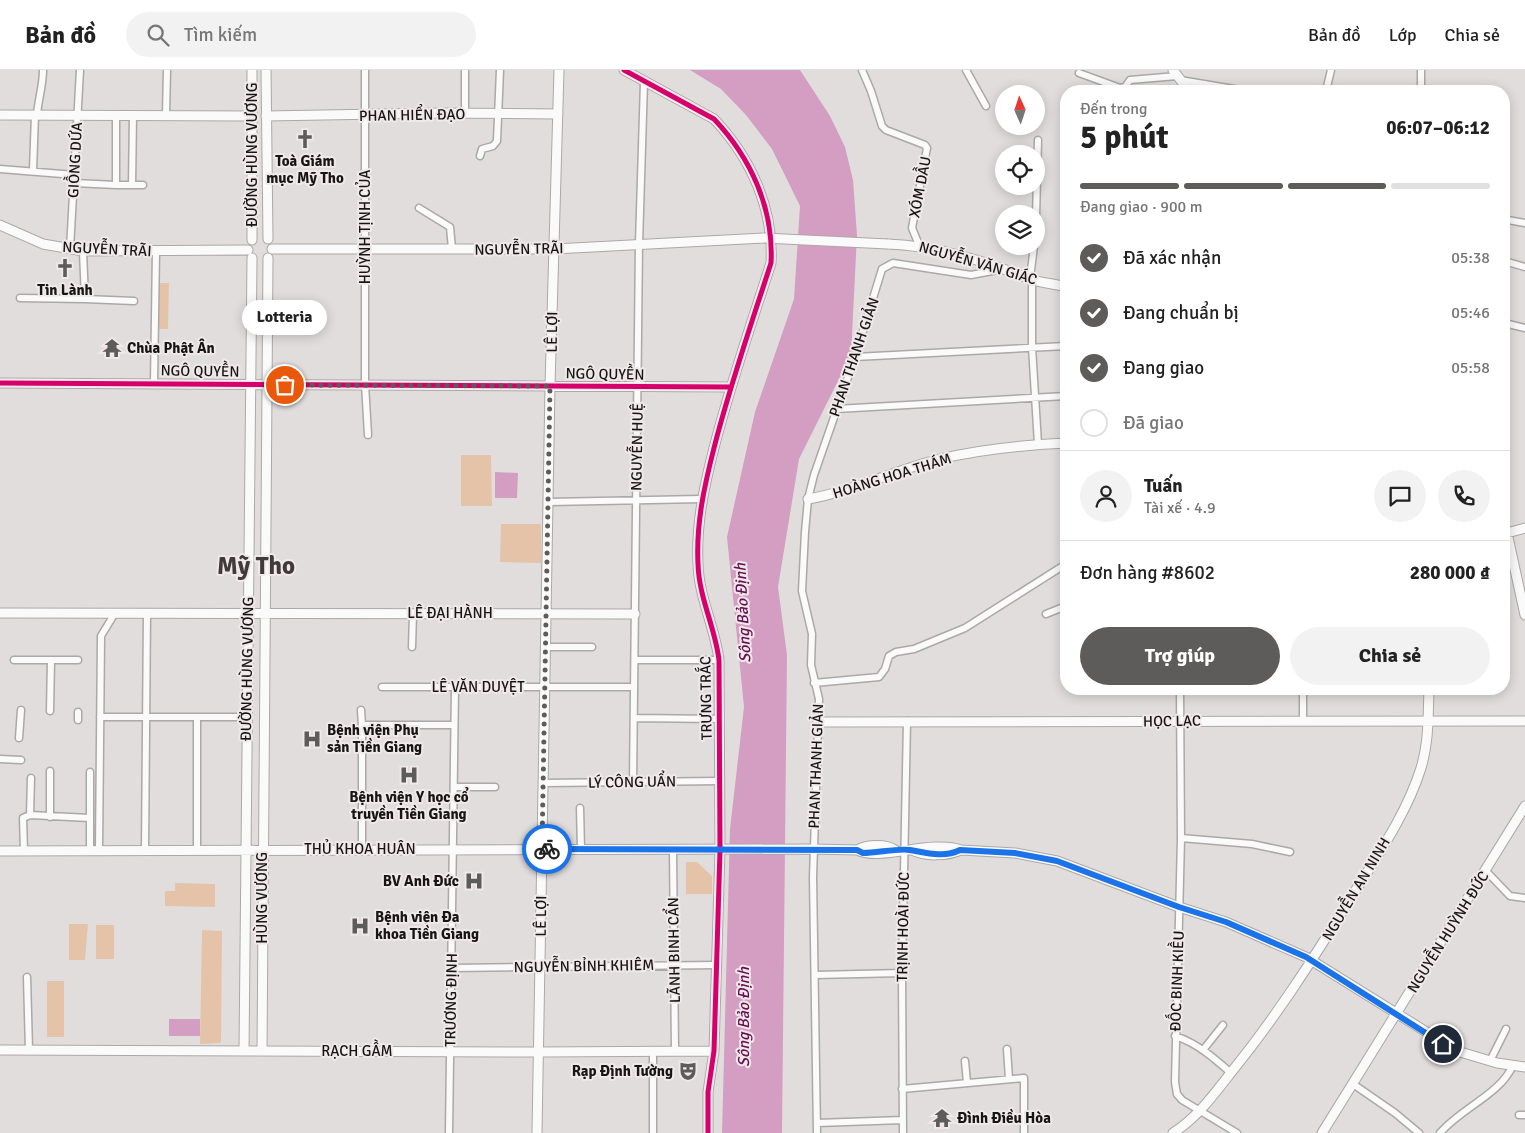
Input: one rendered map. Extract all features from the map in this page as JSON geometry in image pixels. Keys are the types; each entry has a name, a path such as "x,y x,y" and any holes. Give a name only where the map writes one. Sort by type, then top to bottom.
{"main road":[{"name":"ĐƯỜNG HÙNG VƯƠNG","path":"252,70 252,240"},
{"name":"ĐƯỜNG HÙNG VƯƠNG","path":"266,70 268,239"},
{"name":"LÊ LỢI","path":"537,1133 550,386 559,70"},
{"name":"TRƯNG TRẮC","path":"624,70 714,119 725,130 752,172 767,207 772,246 771,263 729,387 701,499 698,547 699,587 717,643 719,660 720,781 723,850 714,1050 708,1092 708,1133"},
{"name":"PHAN HIỂN ĐẠO","path":"266,116 465,113 558,114"},
{"path":"0,115 252,116"},
{"name":"NGUYỄN TRÃI","path":"0,225 38,242 83,251 250,254 260,261 268,258"},
{"path":"250,254 252,240 260,237 268,239 272,249 268,258"},
{"name":"NGUYỄN VĂN GIÁC","path":"764,238 919,245 1031,279 1060,286"},
{"name":"NGUYỄN TRÃI","path":"272,249 554,250 639,243 764,238"},
{"name":"ĐƯỜNG HÙNG VƯƠNG","path":"244,1051 250,254"},
{"name":"ĐƯỜNG HÙNG VƯƠNG","path":"263,745 265,385 268,258"},
{"name":"NGÔ QUYỀN","path":"0,383 154,382 265,385 729,387"},
{"name":"HOÀNG HOA THÁM","path":"808,499 837,494 941,459 1038,444 1060,443"},
{"path":"1510,530 1525,528"},
{"path":"1510,552 1524,610"},
{"path":"0,613 248,613"},
{"name":"LÊ ĐẠI HÀNH","path":"248,613 635,614"},
{"name":"NGUYỄN AN NINH","path":"1173,1133 1202,1110 1312,961 1403,810 1421,768 1427,742 1429,695"},
{"name":"HỌC LẠC","path":"818,722 1525,721"},
{"path":"246,746 263,745"},
{"name":"HÙNG VƯƠNG","path":"262,1051 263,745"},
{"name":"NGUYỄN HUỲNH ĐỨC","path":"1322,1133 1398,1014 1453,921 1525,806"},
{"name":"THỦ KHOA HUÂN","path":"0,851 542,848 673,850 813,849 857,850 863,853 890,853 904,850 919,854 953,854 960,850 1015,853 1057,861 1179,907 1226,922 1312,961 1457,1051 1490,1061 1525,1067"},
{"path":"244,921 262,921"},
{"name":"RẠCH GẦM","path":"0,1050 653,1052 714,1050"}],"street":[{"path":"33,170 36,115 43,84 43,70"},
{"name":"GIỒNG DỨA","path":"70,249 80,70"},
{"path":"166,115 167,70"},
{"name":"HUỲNH TỊNH CỦA","path":"365,70 365,384 368,436"},
{"path":"465,70 465,113"},
{"path":"480,156 482,149 496,144 500,70"},
{"name":"XÓM DẦU","path":"862,70 872,91 882,126 925,145 927,148 912,228 919,245"},
{"path":"966,70 986,106"},
{"path":"1327,85 1331,70"},
{"path":"1421,70 1421,85"},
{"path":"1079,73 1112,85"},
{"path":"1126,85 1130,80 1177,75 1220,85"},
{"name":"NGUYỄN HUỆ","path":"633,782 639,243 644,82"},
{"path":"116,115 116,185"},
{"path":"132,185 133,115"},
{"path":"1036,205 1038,140"},
{"path":"0,169 33,170 45,174 74,175"},
{"path":"74,183 143,185"},
{"path":"419,208 450,227 452,249"},
{"path":"1510,222 1525,223"},
{"path":"83,251 85,299"},
{"path":"154,382 156,251"},
{"path":"1033,255 1031,279 1032,347 1038,444"},
{"path":"1510,262 1525,266"},
{"name":"PHAN THANH GIẢN","path":"817,1133 813,849 819,699 811,665 812,634 802,591 808,499 882,269 887,264 899,263 971,275 1003,269"},
{"path":"20,298 134,301"},
{"path":"1510,324 1525,328"},
{"path":"855,357 1060,346"},
{"path":"836,409 1060,396"},
{"path":"549,502 701,499"},
{"path":"814,683 879,678 886,669 889,656 896,652 914,649 965,628 1060,568"},
{"path":"1046,614 1060,608"},
{"path":"94,850 100,717 101,636 115,613"},
{"path":"145,850 147,613"},
{"path":"412,647 413,613"},
{"path":"546,647 592,647"},
{"path":"14,660 78,660"},
{"path":"50,711 51,660"},
{"path":"634,660 719,660"},
{"name":"LÊ VĂN DUYỆT","path":"382,687 634,687"},
{"name":"TRƯƠNG ĐỊNH","path":"449,1133 454,687"},
{"name":"ĐỐC BINH KIỀU","path":"1180,695 1179,907 1174,1082 1177,1094 1202,1110"},
{"path":"1303,695 1303,721"},
{"path":"19,738 21,710"},
{"path":"362,710 362,849"},
{"path":"78,712 78,720"},
{"path":"100,717 246,717"},
{"path":"196,717 197,850"},
{"path":"634,718 719,719"},
{"name":"TRỊNH HOÀI ĐỨC","path":"903,1133 902,973 907,721"},
{"path":"362,725 454,725"},
{"path":"0,759 21,760"},
{"path":"50,771 50,816"},
{"path":"90,772 90,818 94,850"},
{"path":"30,815 31,778"},
{"name":"LÝ CÔNG UẨN","path":"544,783 720,781"},
{"path":"454,787 495,787"},
{"path":"580,808 581,849"},
{"path":"24,851 23,818 30,815 90,818"},
{"path":"1180,838 1252,844 1290,852"},
{"name":"LÃNH BINH CẨN","path":"673,850 675,1051"},
{"path":"1486,871 1510,896 1525,898"},
{"name":"NGUYỄN BỈNH KHIÊM","path":"451,968 717,965"},
{"path":"815,975 902,973"},
{"path":"27,977 30,1050"},
{"path":"1203,1050 1223,1025"},
{"path":"1490,1061 1506,1029"},
{"path":"1175,1036 1187,1040 1203,1050 1231,1073"},
{"path":"1007,1049 1009,1079"},
{"path":"653,1052 653,1133"},
{"path":"965,1061 967,1082"},
{"path":"1440,1133 1454,1118 1506,1079 1514,1065"},
{"path":"902,1089 1024,1078 1024,1133"},
{"path":"1353,1084 1395,1113 1419,1133"},
{"path":"1202,1110 1237,1133"},
{"path":"817,1123 903,1120"}],"shaded area":[{"path":"155,283 169,283 168,329 154,329"},
{"path":"461,455 491,455 492,506 461,506"},
{"path":"501,524 541,524 541,563 500,562"},
{"path":"686,862 697,862 712,876 712,894 686,894"},
{"path":"175,883 215,884 215,907 165,906 165,891 175,891"},
{"path":"69,924 88,924 85,960 69,960"},
{"path":"96,925 114,925 114,959 96,959"},
{"path":"202,930 222,931 221,1043 200,1044"},
{"path":"47,981 64,981 64,1037 47,1037"}],"water":[{"name":"Sông Bảo Định","path":"690,70 800,70 830,116 845,147 853,180 857,235 851,355 799,459 778,587 787,655 782,1133 722,1133 730,829 744,707 727,537 755,412 794,299 800,206 772,149 746,115 721,89"},
{"path":"495,472 518,473 517,498 495,498"},
{"path":"169,1019 200,1019 200,1036 169,1036"}],"cycle path":[{"path":"624,70 714,119 727,134 739,150 758,185 769,223 771,243 771,263 734,378 710,463 701,506 698,534 699,577 719,660 720,850 714,1051 708,1092 708,1133"},
{"path":"0,383 729,387"}],"way so far":[{"path":"285,385 550,386 542,848 547,849"}],"place":[{"name":"Toà Giám mục Mỹ Tho","path":"305,139"},
{"name":"Tin Lành","path":"65,268"},
{"name":"Chùa Phật Ân","path":"112,348"},
{"name":"Lotteria","path":"285,385"},
{"name":"Bệnh viện Phụ sản Tiền Giang","path":"312,739"},
{"name":"Bệnh viện Y học cổ truyền Tiền Giang","path":"409,775"},
{"name":"BV Anh Đức","path":"474,881"},
{"name":"Bệnh viện Đa khoa Tiền Giang","path":"360,926"},
{"name":"Rạp Định Tường","path":"688,1071"},
{"name":"Đình Điều Hòa","path":"942,1118"}],"district":[{"name":"Mỹ Tho","path":"256,565"}],"route":[{"path":"547,849 813,849 857,850 863,853 890,853 895,850 912,850 919,854 953,854 960,850 1035,855 1078,868 1179,907 1226,922 1284,946 1306,957 1443,1044"}]}
